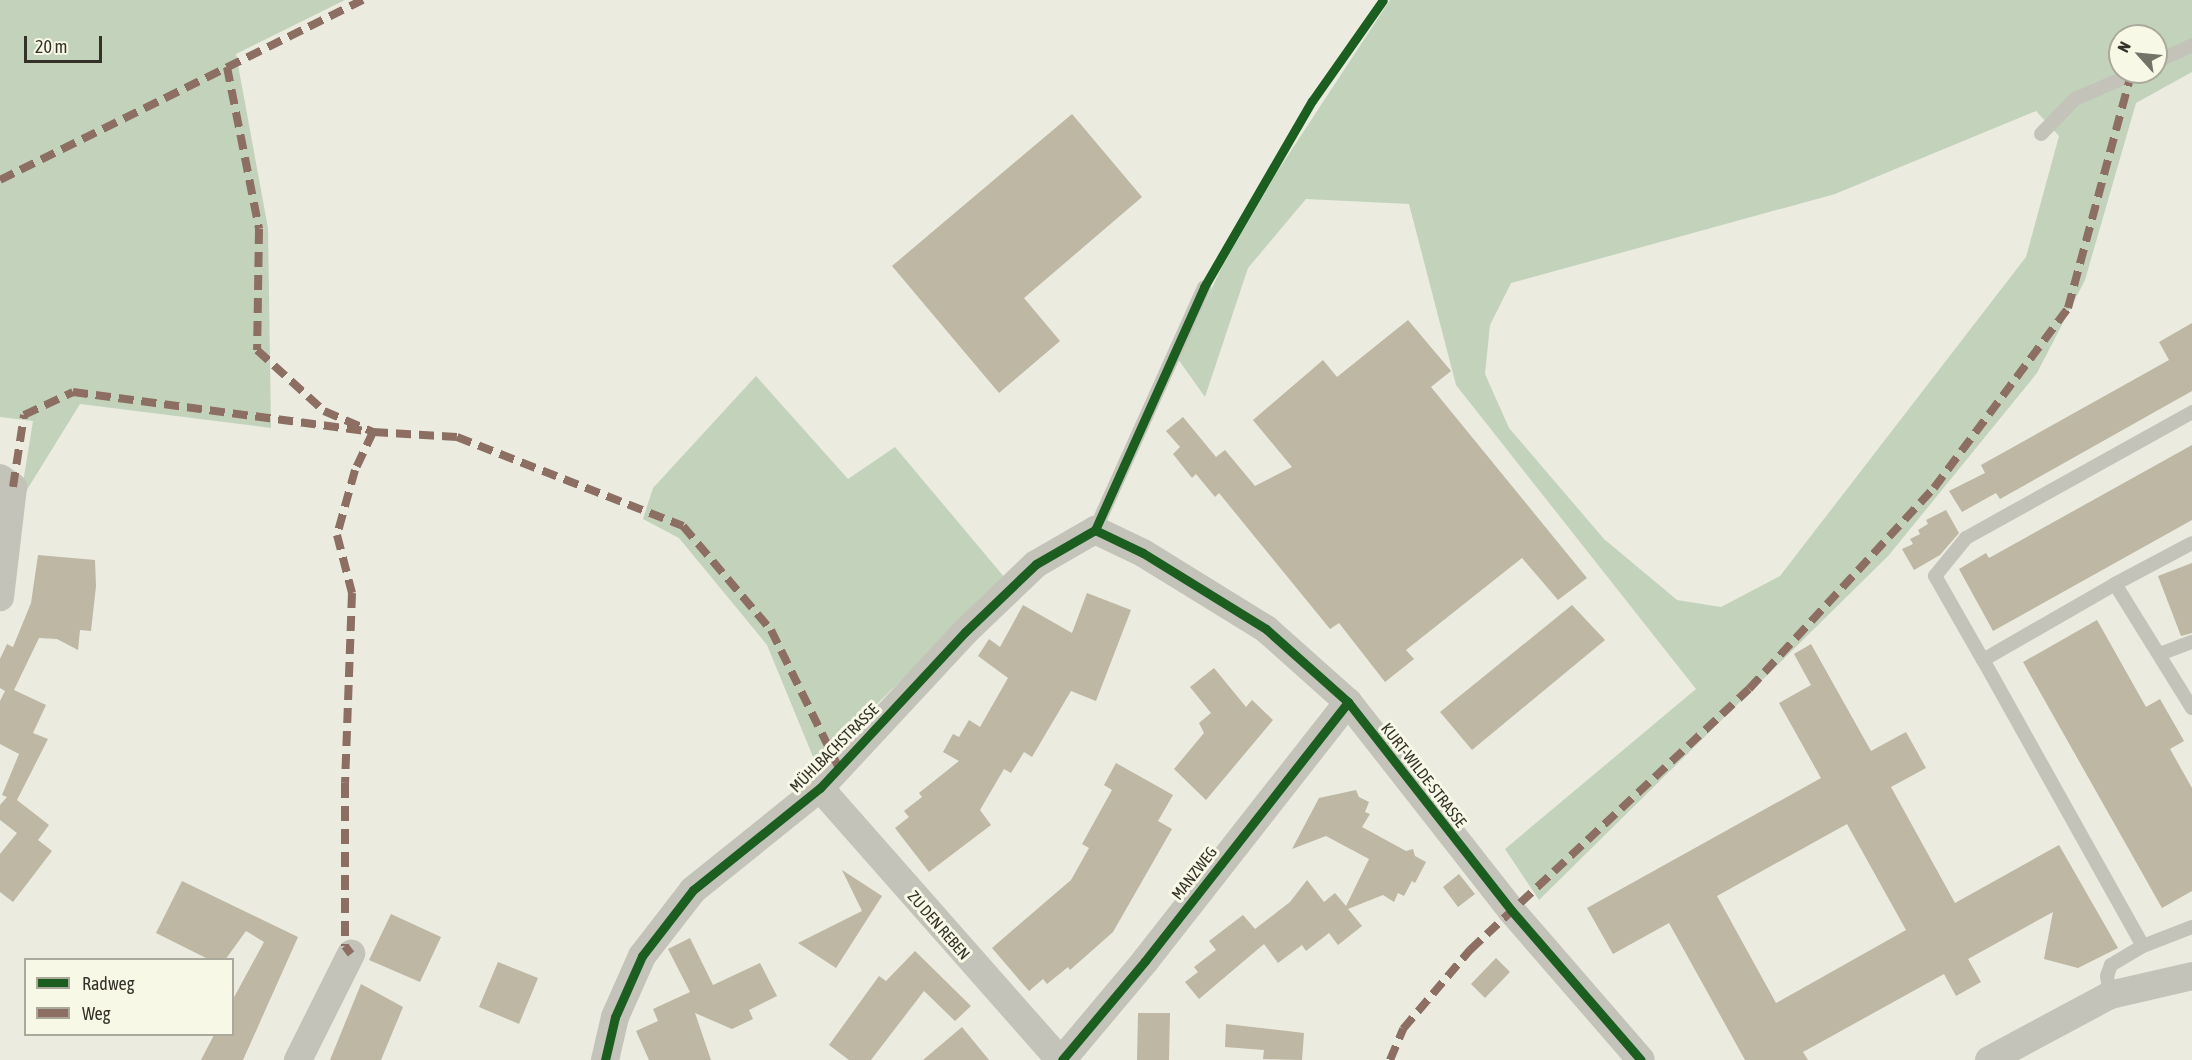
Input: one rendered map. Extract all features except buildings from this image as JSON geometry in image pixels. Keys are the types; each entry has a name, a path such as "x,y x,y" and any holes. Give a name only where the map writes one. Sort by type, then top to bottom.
{"street":[{"path":"0,478 13,487 0,597"},
{"name":"KURT-WILDE-STRASSE","path":"1095,530 1143,553 1266,629 1348,702 1511,910 1641,1060"},
{"name":"MÜHLBACHSTRASSE","path":"605,1060 615,1017 642,956 693,890 820,788 965,632 1036,564 1095,530"},
{"name":"MANZWEG","path":"1061,1060 1145,961 1348,702"},
{"name":"ZU DEN REBEN","path":"820,788 1061,1060"},
{"path":"298,1060 351,954"},
{"path":"1989,1060 2110,995 2192,976"}],"lane":[{"path":"2168,57 2192,45"},
{"path":"2041,134 2075,99 2109,84"},
{"path":"1095,530 1204,287"},
{"path":"2143,946 1935,576 1966,538 2192,412"},
{"path":"1983,660 2115,584 2192,543"},
{"path":"2115,584 2192,708"},
{"path":"2160,654 2192,642"},
{"path":"2110,995 2107,976 2111,965 2143,946 2192,927"}],"green space":[{"path":"0,0 345,0 236,54 268,228 271,428 80,404 20,501 33,421 0,417"},
{"path":"1390,0 2192,0 2192,72 2136,103 2085,280 2037,373 1889,555 1539,900 1505,849 1696,689 1456,385 1409,204 1306,199 1248,268 1205,397 1178,359 1222,267 1277,172","holes":["2036,111 2059,136 2026,257 1780,576 1721,607 1677,600 1604,539 1509,428 1485,374 1490,325 1511,283 1835,194"]},
{"path":"756,376 848,479 895,447 1005,578 816,764 767,645 679,538 643,519 653,488"}],"marked path":[{"path":"0,180 363,0"},
{"path":"227,67 259,229 257,350 324,411 373,432 355,470 337,535 352,593 345,783 345,946 351,954"},
{"path":"1390,1060 1403,1029 1470,950 1749,689 1934,488 2068,308 2129,84"},
{"path":"13,487 24,415 73,392 373,432 457,437 683,526 771,630 839,768"}],"cycle path":[{"path":"1095,530 1204,287 1312,101 1383,0"},
{"path":"1095,530 1143,553 1266,629 1348,702 1511,910 1641,1060"},
{"path":"605,1060 615,1017 642,956 693,890 820,788 965,632 1036,564 1095,530"},
{"path":"1062,1060 1145,961 1348,702"}]}
